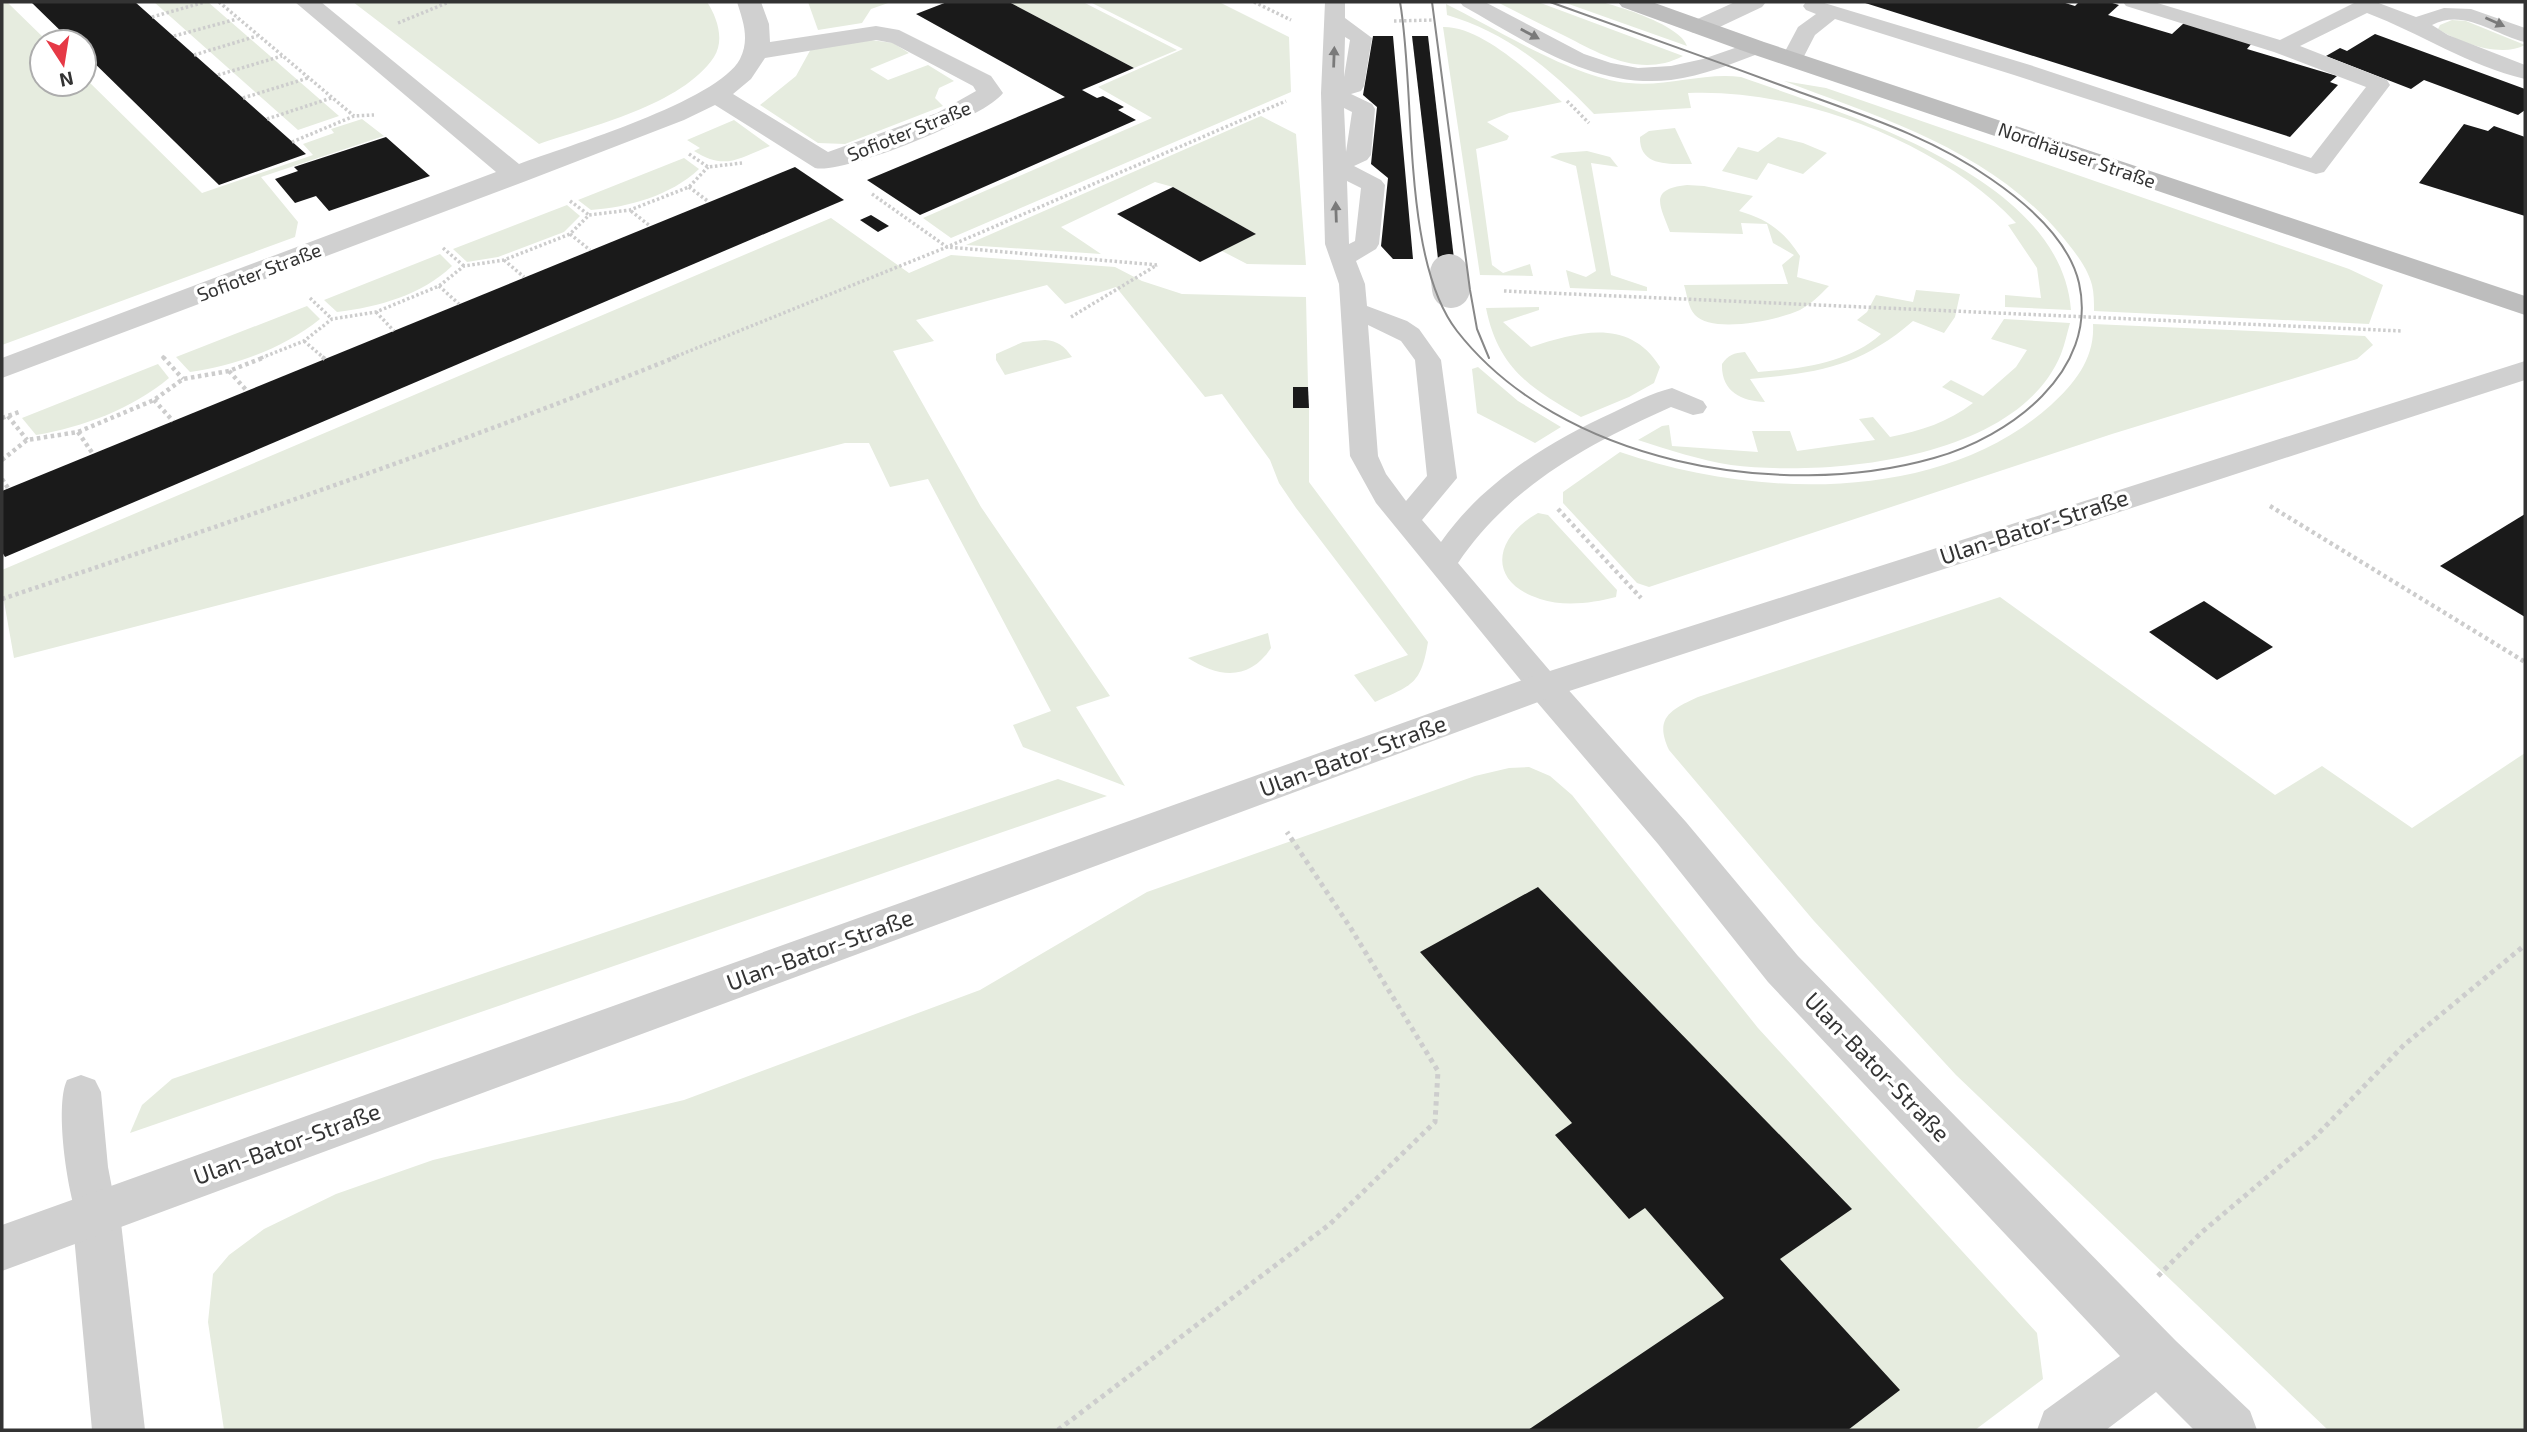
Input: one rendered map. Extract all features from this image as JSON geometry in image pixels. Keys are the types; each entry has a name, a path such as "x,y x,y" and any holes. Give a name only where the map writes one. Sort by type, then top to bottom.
{"main road":[{"name":"Nordhäuser Straße","path":"1630,2 1755,47 2525,306"}],"street":[{"path":"307,2 516,175"},
{"path":"749,2 756,15 757,52"},
{"path":"1700,27 1754,2"},
{"name":"Sofioter Straße","path":"2,369 675,114 717,95 745,73 757,52 876,33 899,37 982,81 990,93 975,106 951,117 862,152 825,162 717,95"},
{"name":"Ulan-Bator-Straße","path":"2,1248 1544,686 2525,370"},
{"name":"Ulan-Bator-Straße","path":"1544,686 1672,833 1783,970 2158,1359 2231,1430"},
{"path":"96,1214 119,1430"},
{"path":"2063,1430 2158,1359"}],"lane":[{"path":"1470,2 1574,57 1617,73 1646,76 1678,73 1719,63 1755,47"},
{"path":"1792,59 1806,32 1826,7 2316,167 2379,85 2282,47 2133,2"},
{"path":"2282,47 2365,5 2417,25 2440,40 2525,72"},
{"path":"1335,11 1332,93 1364,109 1359,155 1335,165"},
{"path":"2417,25 2436,15 2458,12 2489,19 2525,36"},
{"path":"1335,165 1373,185 1367,244 1350,284"},
{"path":"1335,165 1337,244 1350,284 1364,456 1372,474 1405,520 1544,686"},
{"path":"1350,284 1410,335 1428,360 1442,478 1405,520"},
{"path":"1441,565 1459,535 1483,508 1522,477 1591,432 1671,396 1693,407"},
{"path":"80,1092 96,1214"}],"path":[{"path":"152,17 205,2"},
{"path":"219,2 354,116 292,142"},
{"path":"1254,2 1290,20 1335,11 1435,20"},
{"path":"174,36 238,18"},
{"path":"194,55 258,36"},
{"path":"218,75 283,56"},
{"path":"243,98 308,78"},
{"path":"1561,95 1589,123"},
{"path":"267,119 332,98"},
{"path":"2,598 271,509 554,406 947,247 1290,99"},
{"path":"825,162 947,247 1158,265 1071,317"},
{"path":"2,460 27,440 78,432 154,400 183,379 229,371 304,341 332,319 376,312 439,286 464,266 504,260 570,234 589,215 630,211 689,187 708,167"},
{"path":"689,187 709,202"},
{"path":"565,197 589,215"},
{"path":"630,211 650,226"},
{"path":"570,234 590,250"},
{"path":"441,246 464,266"},
{"path":"504,260 524,277"},
{"path":"439,286 459,304"},
{"path":"1536,292 2402,331"},
{"path":"310,297 332,319"},
{"path":"376,312 394,331"},
{"path":"304,341 325,359"},
{"path":"162,356 183,379"},
{"path":"229,371 247,391"},
{"path":"154,400 173,421"},
{"path":"8,416 27,440"},
{"path":"78,432 93,454"},
{"path":"1522,477 1545,496 1641,598"},
{"path":"2,479 8,488"},
{"path":"2270,506 2525,662"},
{"path":"1058,1430 1330,1224 1435,1122 1438,1071 1350,927 1259,790"},
{"path":"2118,1317 2202,1232 2316,1136 2404,1045 2525,944"}],"shaded area":[{"path":"2,2 7,2 34,28 28,28 28,98 98,98 98,91 202,193 313,155 303,144 334,133 331,129 362,119 384,136 261,177 298,222 295,237 2,345"},
{"path":"154,2 208,2 339,116 298,130"},
{"path":"353,2 707,2 717,22 719,43 714,57 699,74 658,101 634,112 539,144"},
{"path":"808,2 891,2 871,9 862,23 818,30"},
{"path":"1009,2 1083,2 1177,50 1134,68"},
{"path":"1090,2 1219,2 1289,37 1291,92 951,238 923,218 1152,118 1098,87 1183,49"},
{"path":"1497,2 1538,2 1683,56 1652,65 1622,61 1593,50"},
{"path":"1563,2 1601,2 1636,13 1674,31 1687,46"},
{"path":"1446,4 1536,51 1607,79 1643,84 1714,76 1741,77 1889,132 1942,158 1990,187 2030,222 2058,263 2071,310 2005,307 2005,295 2041,298 2037,268 2008,225 2016,223 1985,194 1949,168 1908,145 1865,126 1820,111 1775,100 1731,94 1688,93 1691,108 1594,114 1562,82 1527,54 1489,31 1447,15"},
{"path":"2452,20 2466,21 2525,45 2504,50 2469,44 2438,29 2440,25"},
{"path":"1443,27 1458,29 1490,43 1507,54 1562,102 1509,113 1487,122 1509,136 1507,140 1476,149 1492,265 1503,273 1530,264 1533,276 1480,275"},
{"path":"871,40 893,43 909,53 870,69 888,80 928,65 954,81 939,88 935,98 943,106 845,144 818,143 760,105 796,76 812,47"},
{"path":"1784,81 1826,88 2349,269 2383,285 2369,324 2094,311 2092,285 2079,258 2033,206 2001,180 1933,140"},
{"path":"1261,116 1296,134 1306,265 1247,264 1222,251 1256,234 1173,187 1155,182 1061,227 1101,254 966,245"},
{"path":"734,120 770,146 741,158 723,161 694,151 700,148 687,140"},
{"path":"1675,128 1692,164 1657,162 1650,159 1641,147 1640,137 1649,131"},
{"path":"1778,137 1827,153 1803,174 1768,163 1757,180 1722,171 1738,147 1758,152"},
{"path":"1587,151 1610,157 1618,167 1591,163 1611,275 1647,287 1647,291 1570,288 1566,270 1586,277 1596,271 1576,166 1550,157 1560,153"},
{"path":"684,158 699,169 662,193 634,203 591,210 578,200"},
{"path":"1687,185 1753,196 1739,211 1766,222 1788,240 1800,256 1797,277 1829,286 1800,310 1777,318 1716,324 1695,315 1689,305 1684,285 1788,284 1782,265 1794,255 1773,243 1767,224 1741,223 1743,234 1670,232 1660,200 1666,190"},
{"path":"567,205 580,216 564,232 498,257 467,262 453,249"},
{"path":"831,218 909,273 951,255 1115,267 1142,281 1182,294 1306,297 1308,387 1294,387 1294,408 1309,408 1309,482 1428,642 1418,675 1407,687 1375,702 1354,675 1408,655 1296,508 1279,483 1270,460 1222,394 1205,397 1116,287 1065,304 1047,285 916,320 934,341 893,351 981,507 1110,696 1076,707 1125,786 1023,747 1013,725 1051,711 928,479 890,487 869,443 845,443 14,658 2,590 2,570"},
{"path":"440,254 452,266 427,285 399,298 337,312 324,300"},
{"path":"1916,290 1960,294 1955,317 1944,333 1913,321 1875,349 1837,365 1796,374 1750,379 1765,402 1741,397 1729,388 1725,381 1722,364 1738,353 1745,352 1758,372 1823,363 1854,352 1881,334 1857,320 1867,312 1876,295 1913,302"},
{"path":"307,306 320,319 291,339 258,354 190,372 176,357"},
{"path":"1539,307 1539,310 1503,322 1531,347 1584,334 1618,335 1633,341 1647,351 1660,367 1654,383 1629,397 1581,417 1547,397 1508,361 1491,329 1486,308"},
{"path":"2004,319 2070,323 2061,354 2038,390 2005,418 1964,439 1917,454 1818,468 1731,465 1638,440 1662,426 1669,425 1672,446 1758,452 1752,431 1790,431 1797,451 1875,440 1859,419 1873,417 1890,437 1923,429 1944,421 1973,403 1942,387 1951,380 1983,396 2016,367 2027,350 1991,339"},
{"path":"2093,324 2365,336 2373,345 2357,359 2112,434 1649,587 1637,583 1563,503 1563,492 1620,452 1672,467 1728,478 1785,484 1843,483 1900,476 1955,461 2006,438 2060,397 2087,359"},
{"path":"1045,340 1060,345 1072,357 1005,375 996,360 996,354 1023,342"},
{"path":"158,364 169,378 123,408 89,422 36,435 22,418"},
{"path":"1478,367 1518,401 1561,427 1535,443 1477,413 1472,369"},
{"path":"1538,513 1548,515 1617,590 1616,597 1559,603 1540,599 1511,582 1504,571 1502,559 1505,547 1523,523"},
{"path":"2000,597 2275,795 2322,766 2412,828 2525,753 2525,1430 2328,1430 1956,1075 1814,921 1669,750 1663,730 1667,716 1698,697"},
{"path":"1268,633 1271,648 1262,659 1243,671 1233,673 1211,670 1188,658"},
{"path":"1529,767 1550,776 1572,795 1758,1028 2037,1333 2043,1379 1975,1430 224,1430 208,1322 213,1274 229,1255 264,1229 336,1194 433,1160 684,1100 980,990 1147,892 1475,776 1509,768"},
{"path":"1058,779 1107,796 130,1133 142,1105 172,1079"}],"building":[{"path":"31,2 135,2 306,154 219,185 98,67 98,28 58,28"},
{"path":"947,2 1009,2 1134,68 1082,90 1097,98 1103,96 1124,107 1118,110 1136,120 920,215 867,180 1065,97 916,14"},
{"path":"1862,2 2062,2 2075,6 2079,2 2109,2 2119,5 2108,15 2172,34 2184,23 2252,43 2247,49 2337,76 2330,82 2338,85 2290,137"},
{"path":"2375,34 2525,89 2525,110 2518,115 2424,80 2411,89 2326,56 2340,48 2347,51"},
{"path":"1373,36 1393,36 1413,259 1393,259 1381,246 1388,178 1371,164 1377,107 1363,95"},
{"path":"1412,36 1428,36 1454,259 1438,259"},
{"path":"2464,124 2488,131 2494,126 2525,137 2525,216 2419,183"},
{"path":"386,137 430,176 329,211 316,196 295,203 275,179 298,171 294,167"},
{"path":"795,167 844,200 5,557 2,552 2,491"},
{"path":"1173,187 1256,234 1200,262 1117,214"},
{"path":"871,215 889,226 878,232 860,220"},
{"path":"1293,387 1308,387 1309,408 1293,408"},
{"path":"2525,514 2525,617 2440,566"},
{"path":"2204,601 2273,647 2217,680 2149,632"},
{"path":"1538,887 1852,1209 1780,1259 1900,1390 1848,1430 1528,1430 1724,1298 1645,1208 1629,1219 1555,1135 1572,1123 1420,952"}],"tram line":[{"path":"1400,2 1419,219 1427,262 1439,300 1457,331 1501,376 1553,413 1612,441 1676,460 1742,472 1809,475 1873,471 1934,458 1991,434 2018,417 2042,396 2062,372 2075,345 2082,315 2079,283 2074,267 2044,224 2004,189 1945,151 1896,128 1550,2"},
{"path":"1432,2 1470,290 1477,329 1489,358"}]}
